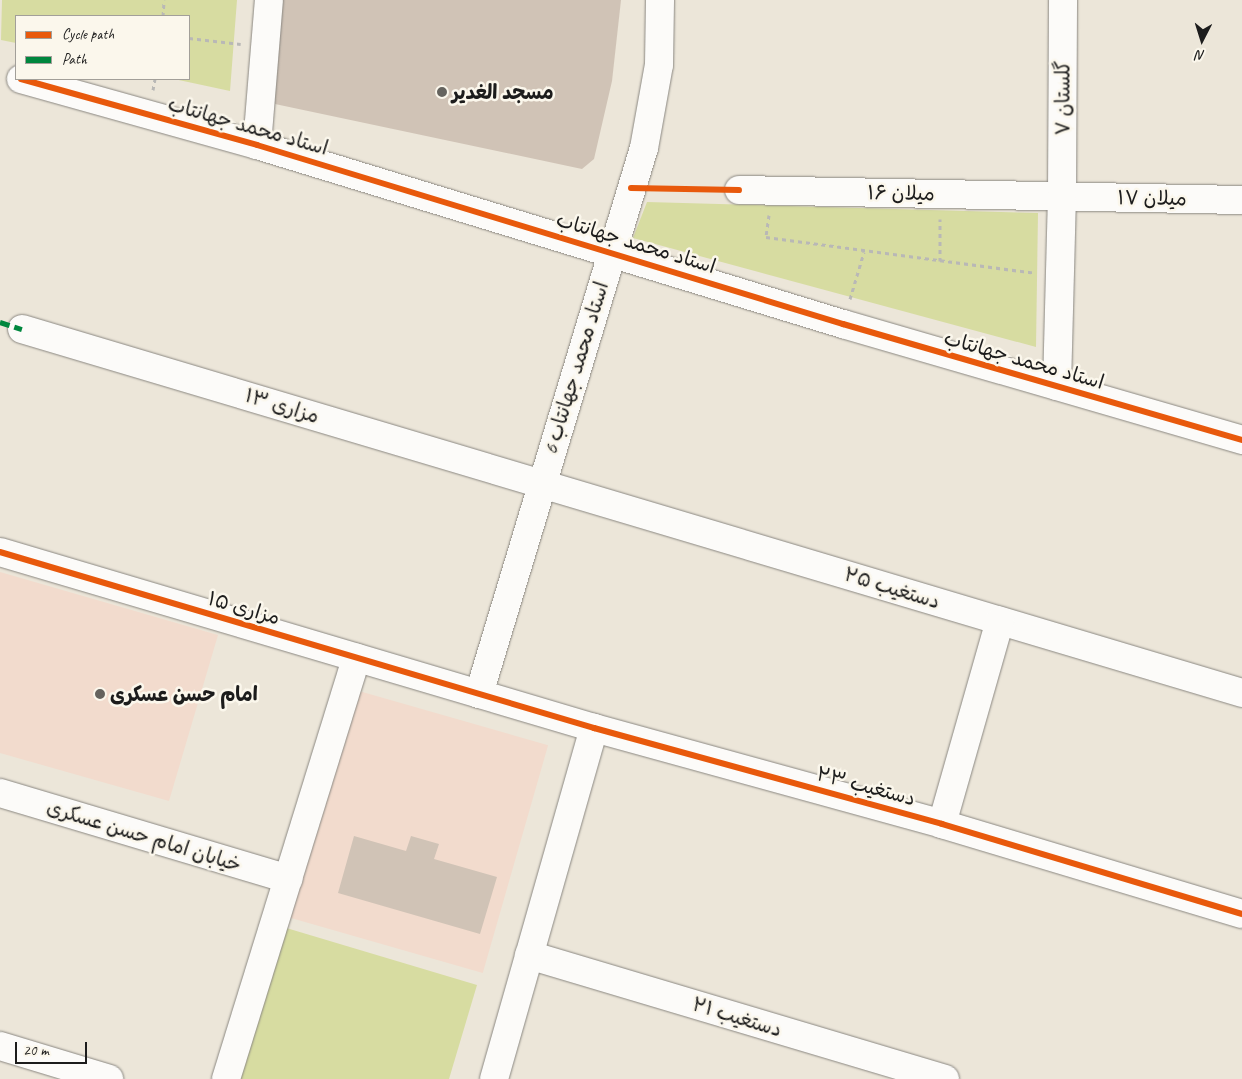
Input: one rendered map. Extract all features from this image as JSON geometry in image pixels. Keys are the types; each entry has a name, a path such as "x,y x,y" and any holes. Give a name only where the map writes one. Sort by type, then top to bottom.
{"street":[{"path":"257,144 264,47 270,0"},
{"name":"استاد محمد جهانتاب 6","path":"479,694 644,148 659,65 660,0"},
{"name":"گلستان ۷","path":"1057,386 1062,196 1063,0"},
{"path":"0,74 15,78"},
{"name":"استاد محمد جهانتاب","path":"25,80 257,144 843,324 1242,440"},
{"name":"میلان ۱۶","path":"739,190 1062,196"},
{"name":"میلان ۱۷","path":"1062,196 1242,200"},
{"name":"مزاری ۱۳","path":"22,329 542,484"},
{"name":"دستغیب ۲۵","path":"542,484 1242,693"},
{"name":"مزاری ۱۵","path":"0,552 479,694"},
{"path":"942,824 1000,621"},
{"path":"226,1079 356,658"},
{"name":"دستغیب ۲۳","path":"479,694 594,728 942,824 1242,914"},
{"path":"494,1079 594,728"},
{"name":"خیابان امام حسن عسکری","path":"0,793 288,879"},
{"name":"دستغیب ۲۱","path":"529,955 946,1079"},
{"path":"0,1046 109,1079"}],"path":[{"path":"163,15 164,0"},
{"path":"190,38 264,47"},
{"path":"772,190 766,237 864,252 1060,276"},
{"path":"940,261 941,194"},
{"path":"843,324 864,252"}],"shaded area":[{"name":"امام حسن عسکری","path":"0,572 218,635 169,801 0,753"},
{"path":"352,689 548,745 483,973 287,917"}],"green space":[{"path":"2,0 237,0 230,91 179,80 190,80 190,15 15,15 15,43 1,40"},
{"path":"647,202 1038,213 1036,347 633,238"},
{"path":"283,927 477,985 449,1079 238,1079"}],"building":[{"name":"مسجد الغدیر","path":"276,0 621,0 612,81 594,159 582,169 275,104"},
{"path":"354,836 406,851 411,836 439,844 434,859 497,877 480,934 338,893"}],"marked path":[{"path":"0,322 22,329"}],"cycle path":[{"path":"25,80 257,145 843,324 1242,440"},
{"path":"631,188 739,190"},
{"path":"0,552 594,728 942,824 1242,914"}],"place":[{"name":"مسجد الغدیر","path":"442,92"},
{"name":"امام حسن عسکری","path":"100,694"}]}
